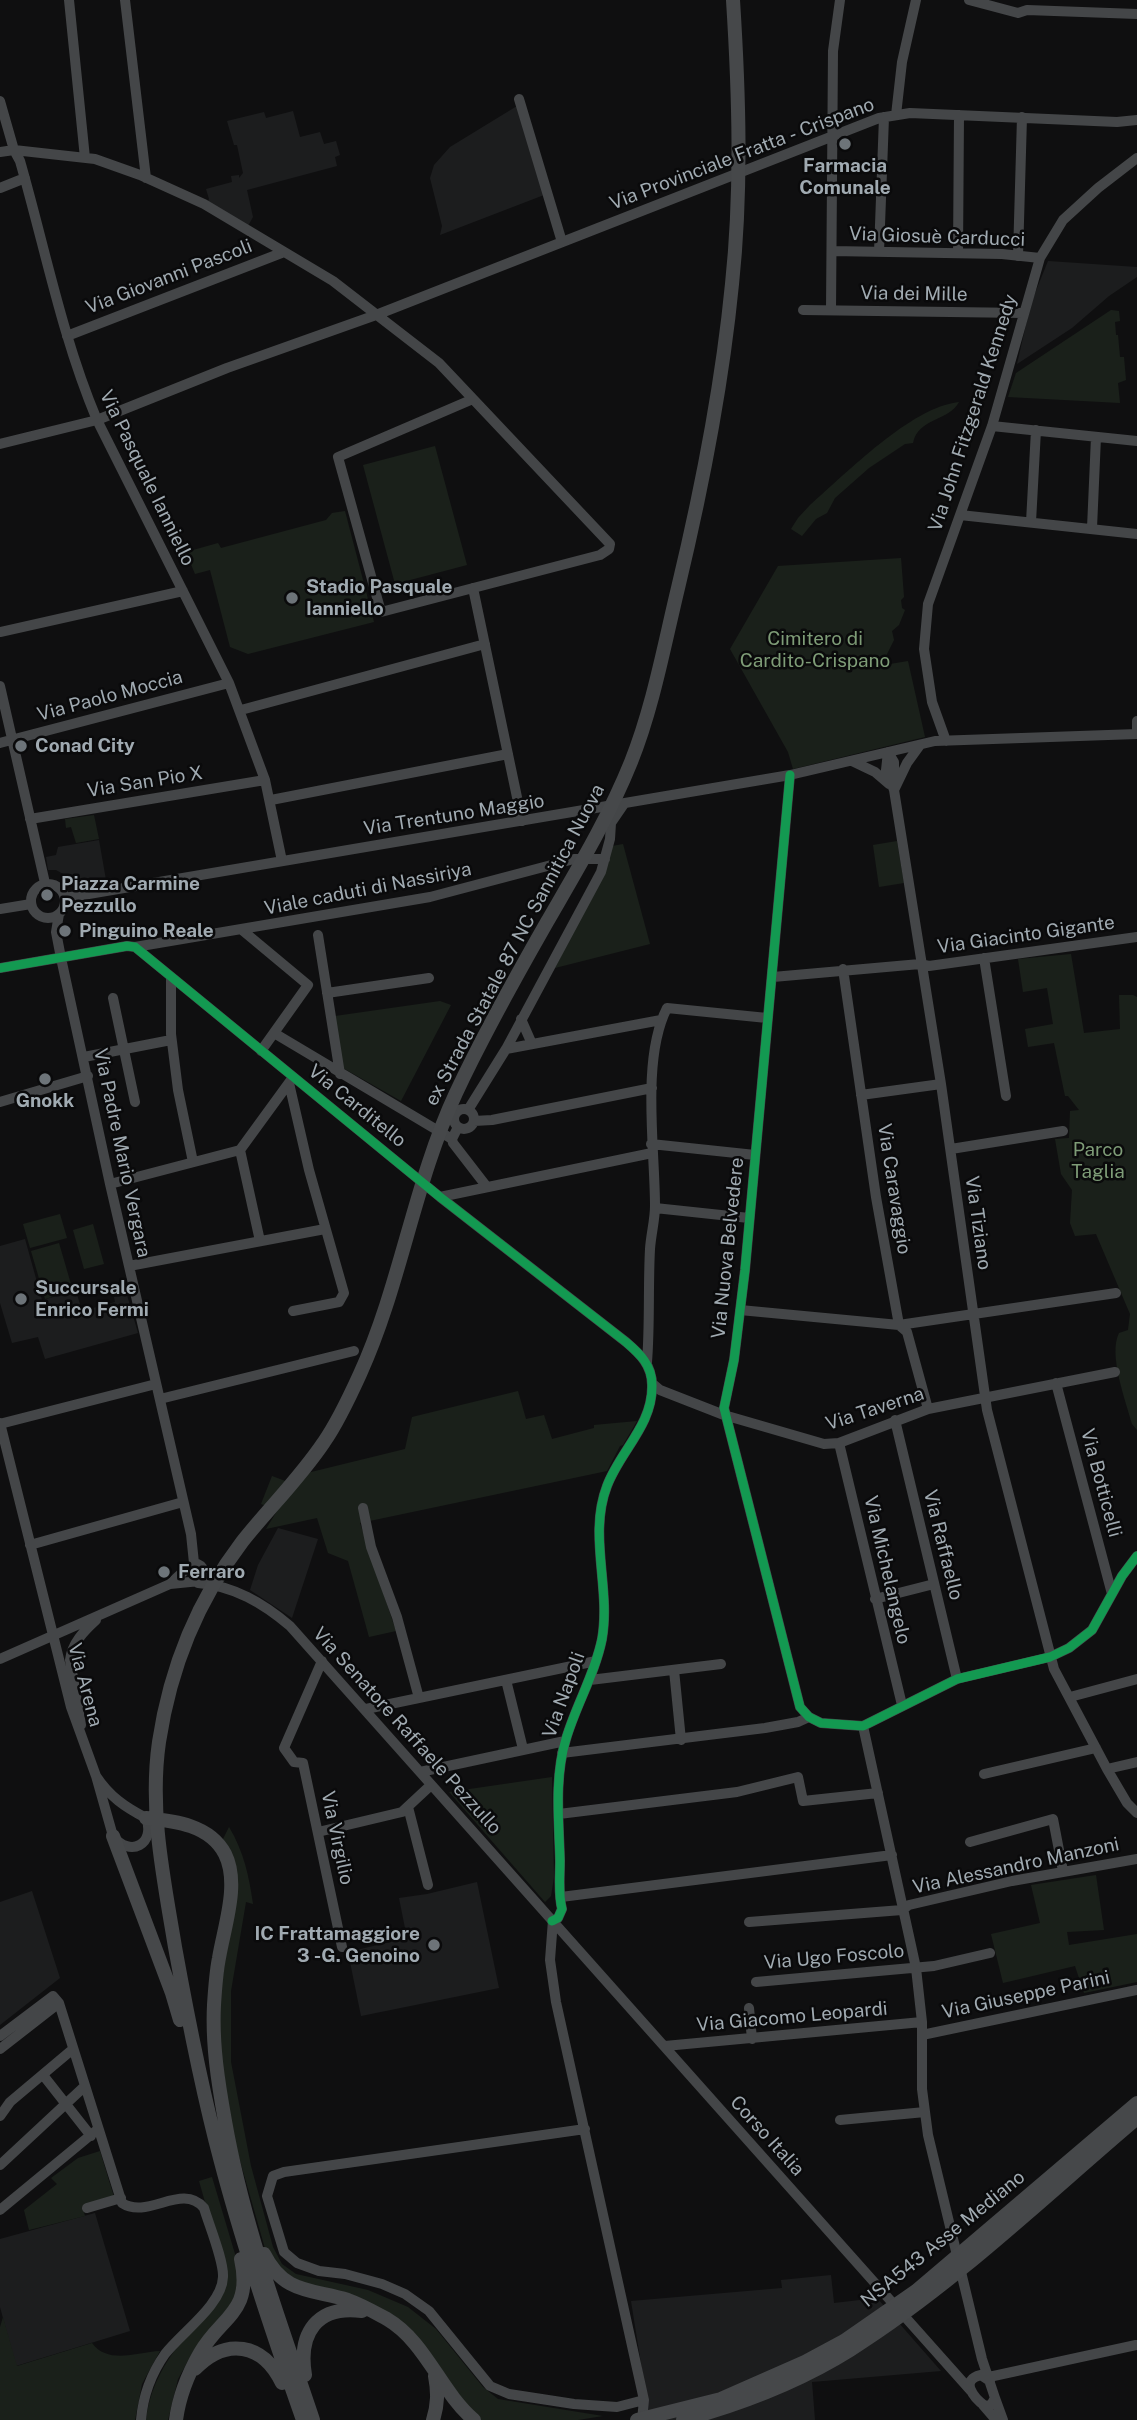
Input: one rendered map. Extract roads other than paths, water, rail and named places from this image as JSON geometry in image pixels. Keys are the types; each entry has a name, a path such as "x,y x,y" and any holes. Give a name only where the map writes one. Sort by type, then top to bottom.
{"highway":[{"name":"ex Strada Statale 87 NC Sannitica Nuova","path":"308,2419 246,2214 208,2112 182,1988 158,1843 158,1751 165,1707 175,1667 190,1629 222,1572 239,1547 326,1440 362,1370 421,1188 454,1097 543,929 597,836 633,756 645,722 704,480 733,281 738,96 733,0"},
{"path":"146,1818 183,1824 200,1830 216,1842 225,1853 230,1867 231,1886 218,1962 213,2025 227,2162 226,2200 243,2267 244,2282 234,2312 201,2351 189,2375 176,2420"},
{"path":"113,1836 172,1993 208,2112"},
{"name":"NSA543 Asse Mediano","path":"640,2420 721,2399 783,2373 844,2341 916,2291 1137,2103"},
{"name":"NSA543 Asse Mediano","path":"683,2420 723,2409 764,2392 850,2350 944,2282 1137,2118"},
{"name":"ex Strada Statale 87 NC Sannitica Nuova","path":"227,2162 250,2265 308,2419"},
{"path":"246,2214 271,2267 280,2278 294,2287 346,2299 375,2313 405,2334 422,2351 434,2371 474,2420"},
{"path":"308,2419 302,2357 312,2327 327,2314 341,2310 375,2313"},
{"path":"189,2375 204,2359 219,2350 249,2350 263,2357 275,2368 308,2419"},
{"path":"433,2420 438,2406 434,2371"}],"street":[{"path":"69,0 85,158"},
{"path":"125,0 146,177"},
{"path":"831,310 833,51 840,0"},
{"path":"896,115 902,62 915,0"},
{"path":"969,0 1018,13 1027,10 1137,14"},
{"path":"519,99 562,242"},
{"name":"Via Pasquale Ianniello","path":"0,102 25,178 67,335 97,420 241,710 271,800 282,861"},
{"name":"Via Provinciale Fratta - Crispano","path":"0,444 97,420 227,368 376,315 884,117 910,113 1137,120"},
{"path":"958,253 959,115"},
{"path":"879,252 884,117"},
{"path":"1018,256 1022,117"},
{"path":"0,152 14,150 95,159 146,177 204,204 333,281 439,363 610,544 609,549 600,555 380,612 338,457 473,399"},
{"name":"Via John Fitzgerald Kennedy","path":"946,741 932,702 924,649 928,604 992,426 1040,258 1063,220 1137,158"},
{"path":"0,188 25,178"},
{"name":"Via Giosuè Carducci","path":"832,251 958,253 1040,258"},
{"name":"Via Giovanni Pascoli","path":"67,335 284,252"},
{"name":"Via dei Mille","path":"803,310 1024,313"},
{"path":"992,426 1137,441"},
{"path":"1031,522 1036,430"},
{"path":"1092,528 1096,437"},
{"path":"961,516 1137,534"},
{"path":"473,588 522,821"},
{"path":"0,632 183,591"},
{"path":"241,710 485,644"},
{"name":"Via Paolo Moccia","path":"0,743 229,682"},
{"path":"0,687 45,883"},
{"name":"Via John Fitzgerald Kennedy","path":"935,741 936,715"},
{"path":"1137,721 1137,734"},
{"name":"Via Trentuno Maggio","path":"65,898 790,775 935,741 1137,734"},
{"path":"852,761 875,772 894,790 907,763 920,745"},
{"name":"Via Tiziano","path":"888,752 886,770 894,790 941,1084 985,1397 1054,1669 1107,1769 1127,1803 1137,1813"},
{"path":"271,800 508,754"},
{"name":"Via Nuova Belvedere","path":"790,775 740,1310 724,1415 805,1714"},
{"name":"Via San Pio X","path":"30,819 265,780"},
{"path":"468,1110 506,1049 579,916 601,872 611,823 624,804"},
{"path":"596,809 611,823"},
{"name":"Viale caduti di Nassiriya","path":"135,947 430,897 574,859 605,859"},
{"path":"45,883 60,888 65,898 59,914 52,917 42,917 31,904 33,891 45,883"},
{"path":"0,909 31,904"},
{"name":"Via Padre Mario Vergara","path":"59,914 56,932 61,958 191,1534 194,1563"},
{"path":"242,930 308,985 261,1051"},
{"path":"318,935 340,1074"},
{"name":"Via Giacinto Gigante","path":"773,976 920,964 929,966 1137,937"},
{"path":"0,968 127,946 135,947"},
{"name":"Via Carditello","path":"135,947 261,1051 291,1080 626,1342 647,1362"},
{"path":"984,958 1006,1096"},
{"name":"Via Caravaggio","path":"843,969 899,1325 906,1332 928,1409"},
{"path":"171,977 172,1040 178,1090 193,1163"},
{"path":"327,993 429,978"},
{"path":"113,998 135,1102"},
{"path":"653,1384 647,1362 650,1248 655,1208 652,1088 657,1033 661,1020 667,1008 767,1018"},
{"path":"521,1018 532,1044"},
{"path":"506,1049 661,1020"},
{"path":"274,1033 452,1139 487,1187"},
{"path":"84,1057 172,1040"},
{"path":"0,1102 88,1076"},
{"path":"110,1184 240,1150 291,1080"},
{"path":"291,1080 324,1229 344,1293 339,1302 293,1311"},
{"path":"861,1095 941,1084"},
{"path":"455,1115 458,1127 467,1129 474,1121 492,1120 652,1088"},
{"path":"423,1121 455,1115 461,1110 468,1110 474,1121"},
{"path":"452,1139 458,1127"},
{"path":"951,1149 1063,1131"},
{"path":"440,1196 652,1148 755,1155"},
{"path":"240,1150 260,1241"},
{"path":"655,1208 749,1218"},
{"path":"129,1266 324,1229"},
{"path":"740,1310 899,1325 1116,1293"},
{"path":"160,1399 354,1351"},
{"name":"Via Taverna","path":"653,1384 660,1390 724,1415 824,1444 839,1443 928,1409 1115,1372"},
{"name":"Via Botticelli","path":"1056,1382 1112,1594"},
{"path":"0,1424 156,1384"},
{"name":"Via Napoli","path":"552,1921 560,1915 561,1900 559,1814 562,1753 590,1680 602,1638 605,1594 598,1529 607,1486 648,1416 653,1384"},
{"name":"Via Raffaello","path":"895,1420 957,1679"},
{"name":"Via Arena","path":"0,1424 5,1467 30,1545 71,1707 96,1776"},
{"name":"Via Michelangelo","path":"839,1443 902,1705"},
{"path":"30,1545 183,1502"},
{"path":"363,1508 370,1547 397,1618 419,1698"},
{"path":"562,1753 765,1728 805,1714 821,1723 863,1726 957,1679 1050,1657 1069,1647 1091,1630 1137,1556"},
{"path":"0,1659 170,1584 187,1565 194,1563 204,1570 203,1577 194,1583 170,1584"},
{"name":"Via Senatore Raffaele Pezzullo","path":"204,1570 218,1585"},
{"path":"184,1571 185,1579 194,1583"},
{"name":"Via Senatore Raffaele Pezzullo","path":"194,1583 218,1585 243,1595 276,1614 290,1626 552,1921"},
{"path":"875,1599 934,1584"},
{"name":"Via Arena","path":"83,1742 71,1653 86,1629 102,1615"},
{"name":"Via Virgilio","path":"322,1661 284,1748 294,1762 303,1763 342,1947"},
{"path":"366,1709 596,1661"},
{"path":"590,1680 721,1664"},
{"path":"674,1670 681,1740"},
{"path":"1070,1697 1137,1679"},
{"path":"506,1680 523,1749"},
{"path":"863,1726 916,1968 922,2022 922,2089 935,2166 982,2359 1003,2420"},
{"path":"420,1772 565,1741"},
{"path":"984,1774 1096,1748"},
{"path":"1107,1769 1137,1762"},
{"path":"96,1776 106,1792 124,1807 146,1818 150,1826 144,1843 127,1847 113,1836 96,1776"},
{"path":"559,1814 737,1792 799,1777 803,1801 878,1793"},
{"path":"318,1832 402,1812 431,1784"},
{"path":"408,1807 428,1885"},
{"path":"970,1842 1053,1819 1063,1871"},
{"path":"561,1900 892,1855"},
{"name":"Via Alessandro Manzoni","path":"749,1922 902,1910 909,1905 1063,1871 1137,1859"},
{"path":"552,1921 550,1960 556,2002 644,2400 640,2420"},
{"name":"Corso Italia","path":"552,1921 996,2420"},
{"name":"Via Ugo Foscolo","path":"756,1982 934,1966 990,1953"},
{"name":"Via Giuseppe Parini","path":"922,2035 1137,1990"},
{"path":"0,2036 56,1999"},
{"path":"0,2048 56,1999"},
{"path":"56,1999 85,2086 95,2132 122,2203 136,2210 186,2198 199,2202 204,2208 223,2272 219,2295 177,2340 157,2367 142,2404 141,2420"},
{"path":"750,2008 752,2039"},
{"name":"Via Giacomo Leopardi","path":"665,2046 922,2022"},
{"path":"0,2116 10,2102 73,2049"},
{"path":"43,2075 66,2104 95,2132"},
{"path":"0,2165 85,2086"},
{"path":"840,2120 925,2112"},
{"path":"585,2129 284,2172 273,2176 267,2196 284,2252 298,2263 319,2271 345,2274 382,2284 405,2294 429,2311 490,2386 509,2395 573,2404 617,2407 644,2400"},
{"path":"0,2210 95,2132"},
{"path":"87,2208 121,2198"},
{"path":"956,2374 984,2376 989,2379 1136,2345"},
{"path":"971,2391 969,2386 982,2359"},
{"path":"982,2405 991,2405 995,2398"}],"place":[{"name":"Farmacia Comunale","path":"845,144"},
{"name":"Stadio Pasquale Ianniello","path":"292,598"},
{"name":"Conad City","path":"21,746"},
{"name":"Piazza Carmine Pezzullo","path":"47,895"},
{"name":"Pinguino Reale","path":"65,931"},
{"name":"Gnokk","path":"45,1079"},
{"name":"Succursale Enrico Fermi","path":"21,1299"},
{"name":"Ferraro","path":"164,1572"},
{"name":"IC Frattamaggiore 3 -G. Genoino","path":"434,1945"}],"park label":[{"name":"Cimitero di Cardito-Crispano","path":"815,650"},
{"name":"Parco Taglia","path":"1098,1161"}]}
